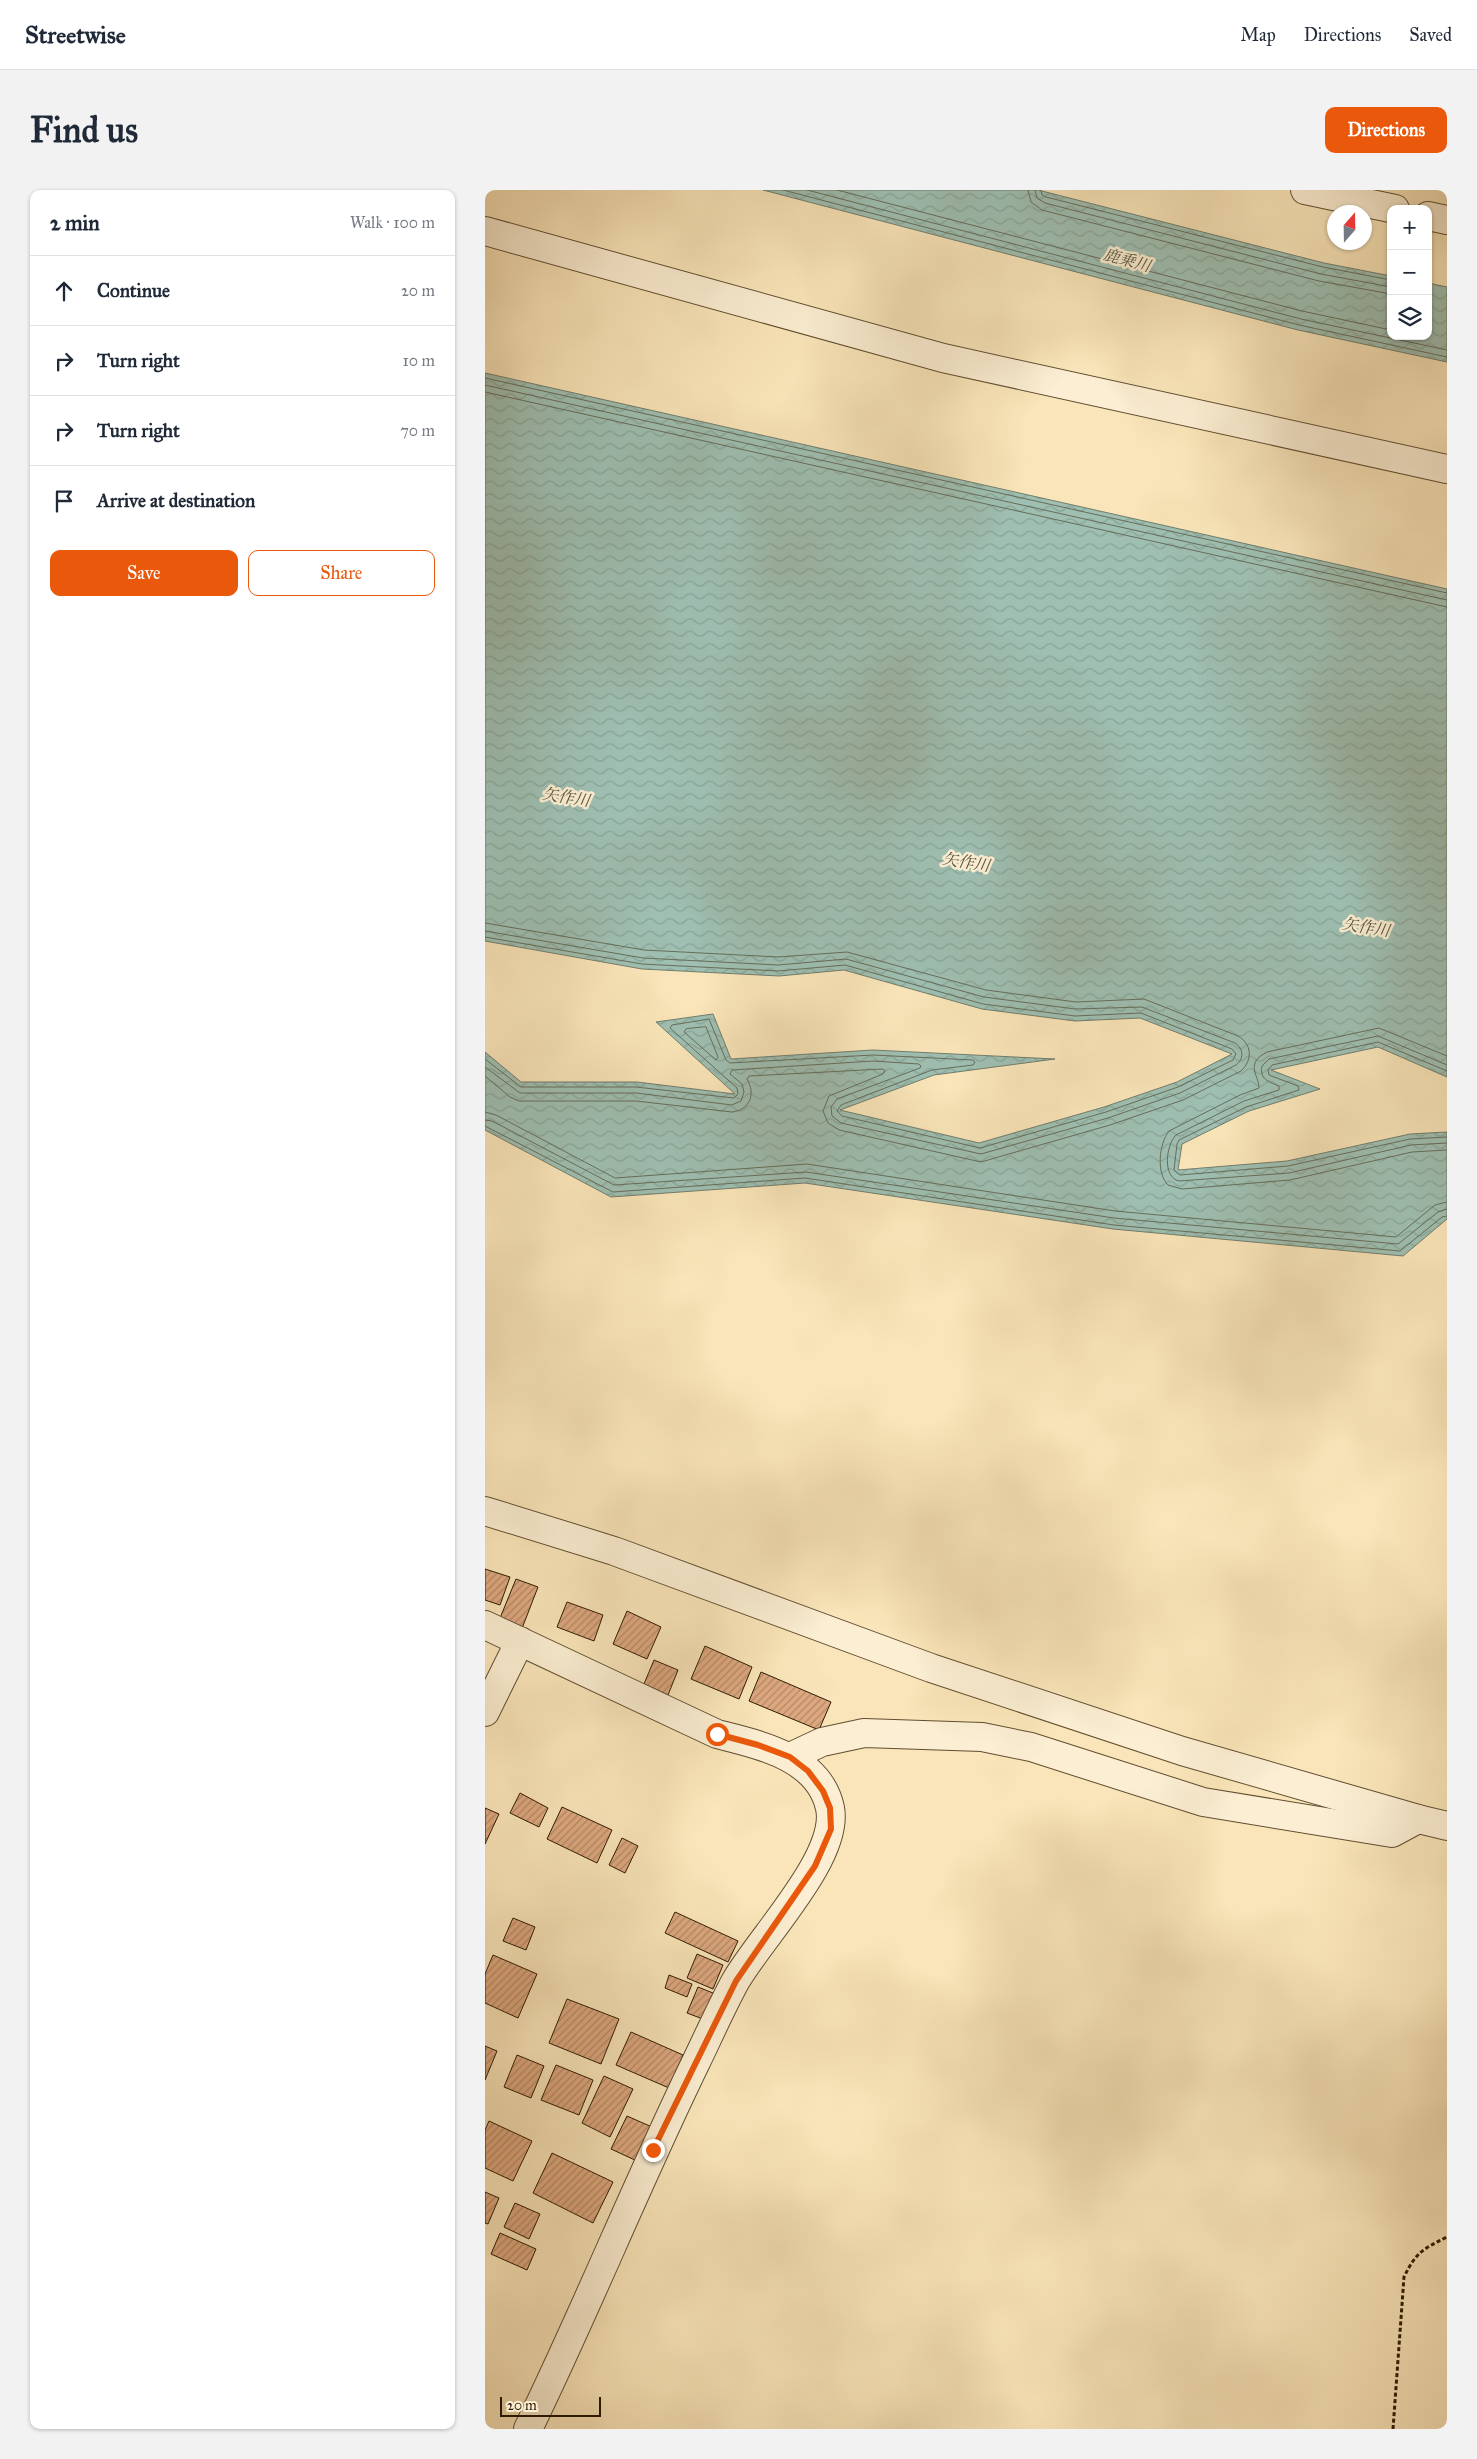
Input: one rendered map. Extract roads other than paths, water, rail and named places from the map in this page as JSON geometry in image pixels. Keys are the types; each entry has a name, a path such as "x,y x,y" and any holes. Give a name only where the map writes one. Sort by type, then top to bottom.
{"street":[{"path":"1305,190 1387,207"},
{"path":"1432,217 1447,220"},
{"path":"485,231 943,358 1447,469"},
{"path":"485,1511 614,1551 931,1668 1182,1751 1447,1826"},
{"path":"485,1625 717,1734 758,1745 790,1757 808,1771 823,1791 830,1808 831,1829 823,1851 815,1866 736,1981 653,2150 560,2363 528,2429"},
{"path":"485,1712 520,1640"},
{"path":"790,1757 822,1742 864,1733 982,1737 1031,1747 1203,1802 1392,1833 1418,1819"}],"water":[{"name":"鹿乗川","path":"763,190 1038,190 1324,263 1387,275 1387,340 1432,340 1432,284 1447,287 1447,362 1298,330"},
{"name":"矢作川","path":"485,373 1447,589 1447,1077 1378,1047 1271,1070 1320,1089 1249,1111 1182,1144 1178,1170 1287,1161 1410,1134 1447,1132 1447,1219 1403,1256 1113,1229 805,1183 611,1197 485,1130 485,1052 521,1082 637,1082 735,1094 656,1022 713,1014 731,1059 873,1050 1055,1059 934,1075 840,1110 979,1143 1104,1107 1177,1082 1232,1054 1140,1018 1075,1021 982,1009 844,970 779,976 642,969 485,941"}]}
